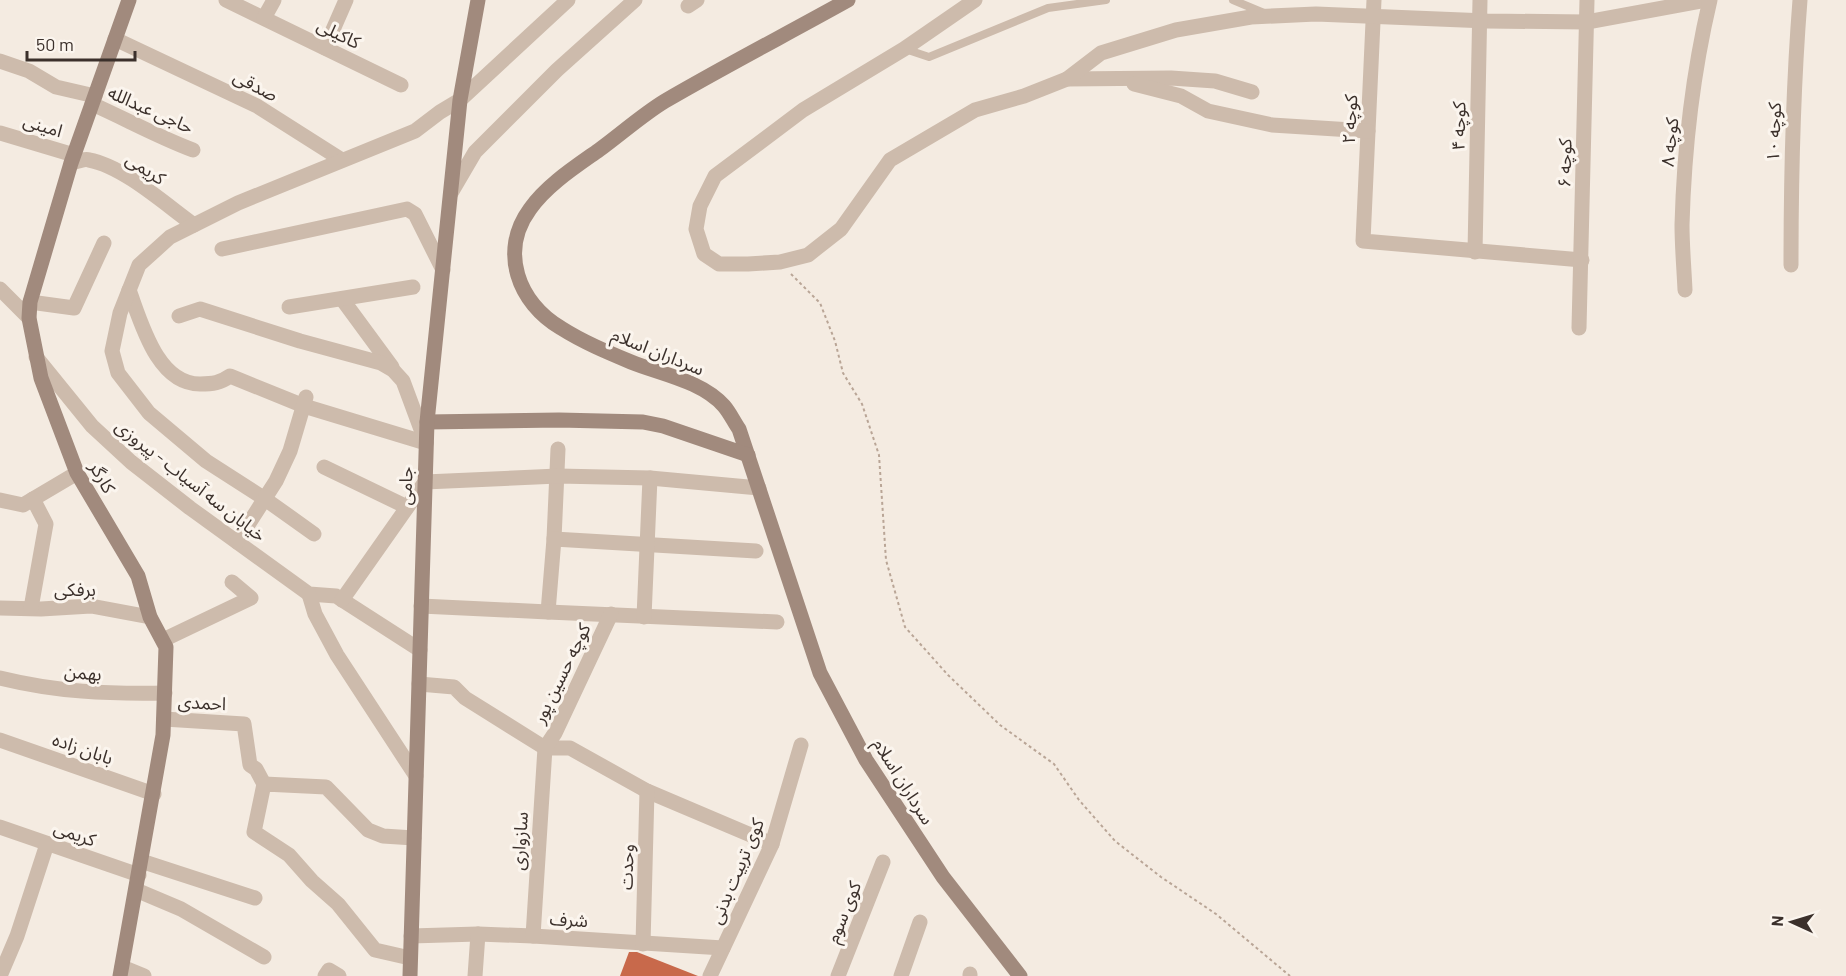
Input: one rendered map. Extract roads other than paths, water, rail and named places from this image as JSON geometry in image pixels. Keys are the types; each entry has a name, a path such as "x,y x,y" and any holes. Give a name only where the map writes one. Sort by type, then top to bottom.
{"street":[{"name":"کارگر","path":"121,972 163,735 166,646 150,617 138,576 77,473 41,378 29,318 30,302 73,159 129,0"},
{"name":"کاکیلی","path":"226,0 401,85"},
{"path":"264,18 274,0"},
{"path":"325,48 346,0"},
{"name":"جامی","path":"410,976 427,422 460,100 478,0"},
{"path":"314,534 206,461 149,413 118,374 112,351 120,313 139,265 170,237 238,202 415,131 460,100 568,0"},
{"path":"451,193 475,152 557,70 635,0"},
{"name":"سرداران اسلام","path":"848,0 663,102 568,172 530,209 515,240 514,256 520,285 539,312 559,327 595,347 704,390 724,406 739,429 820,673 866,760 943,877 1020,976"},
{"path":"975,0 904,49 803,110 714,176 700,206 696,229 704,254 719,264 780,262 808,255 841,229 890,160 975,110 1024,96 1067,79 1101,53 1176,30 1228,20 1316,14 1587,22 1706,0"},
{"path":"1270,0 1270,16"},
{"name":"کوچه ۲","path":"1374,0 1363,241 1475,252"},
{"name":"کوچه ۴","path":"1475,252 1480,0"},
{"name":"کوچه ۶","path":"1579,328 1587,0"},
{"name":"کوچه ۸","path":"1685,290 1682,226 1687,155 1698,62 1710,0"},
{"name":"کوچه ۱۰","path":"1791,265 1794,73 1800,0"},
{"name":"صدقی","path":"115,39 257,106 342,160"},
{"name":"حاجی عبدالله","path":"0,62 29,71 56,87 94,100 168,141 193,150"},
{"path":"1067,79 1172,78 1215,81 1252,92"},
{"path":"1117,80 1181,96 1208,111 1272,125 1368,131"},
{"name":"امینی","path":"0,133 73,159"},
{"name":"کریمی","path":"73,159 88,159 115,169 194,225"},
{"path":"222,249 407,208 415,214 442,270"},
{"path":"30,302 74,308 104,243"},
{"path":"1475,252 1581,260"},
{"path":"289,307 412,287"},
{"path":"0,289 29,318"},
{"path":"129,290 141,326 162,364 177,377 190,384 219,383 230,376 426,443"},
{"path":"342,299 403,381 426,443"},
{"path":"179,316 200,309 300,341 381,363 393,370"},
{"name":"خیابان سه آسیاب - پیروزی","path":"36,357 92,426 131,462 309,594 336,596 420,650"},
{"path":"237,542 276,481 290,451 305,401"},
{"path":"427,422 583,420 643,422 663,426 748,455"},
{"path":"548,612 558,449"},
{"path":"324,467 407,507"},
{"path":"0,500 23,505 77,473"},
{"path":"342,600 425,482 558,476 650,478 759,488"},
{"path":"644,617 650,478"},
{"path":"31,609 46,524 33,499"},
{"path":"554,539 756,551"},
{"path":"163,640 251,598 232,582"},
{"path":"309,594 315,614 337,655 416,776"},
{"name":"برفکی","path":"0,608 91,606 150,617"},
{"name":"کوچه حسین پور","path":"421,606 777,622"},
{"name":"کوچه حسین پور","path":"545,748 611,614"},
{"name":"بهمن","path":"0,678 53,689 112,694 165,693"},
{"path":"419,684 454,687 465,698 545,748 570,748 647,791 772,844"},
{"name":"احمدی","path":"164,719 244,724 250,765 256,769 264,784"},
{"name":"بابان زاده","path":"0,740 154,794"},
{"name":"کوی تربیت بدنی","path":"710,976 772,844 801,745"},
{"name":"سازواری","path":"532,936 545,748"},
{"path":"410,958 375,950 338,904 312,881 289,855 254,832 264,784 327,787 368,830 383,836 414,838"},
{"name":"وحدت","path":"643,944 647,791"},
{"name":"کریمی","path":"0,827 138,875"},
{"path":"0,976 17,936 47,844"},
{"name":"کوی سوم","path":"838,976 884,862"},
{"path":"138,875 255,898"},
{"path":"138,875 181,909 264,957"},
{"path":"901,976 921,922"},
{"path":"475,976 478,934"},
{"name":"شرف","path":"411,936 478,934 532,936 723,948"},
{"path":"325,976 329,970 339,976"},
{"path":"121,972 144,976"}],"lane":[{"path":"904,49 929,57 1046,4 1106,0"},
{"path":"1233,0 1270,16"}]}
